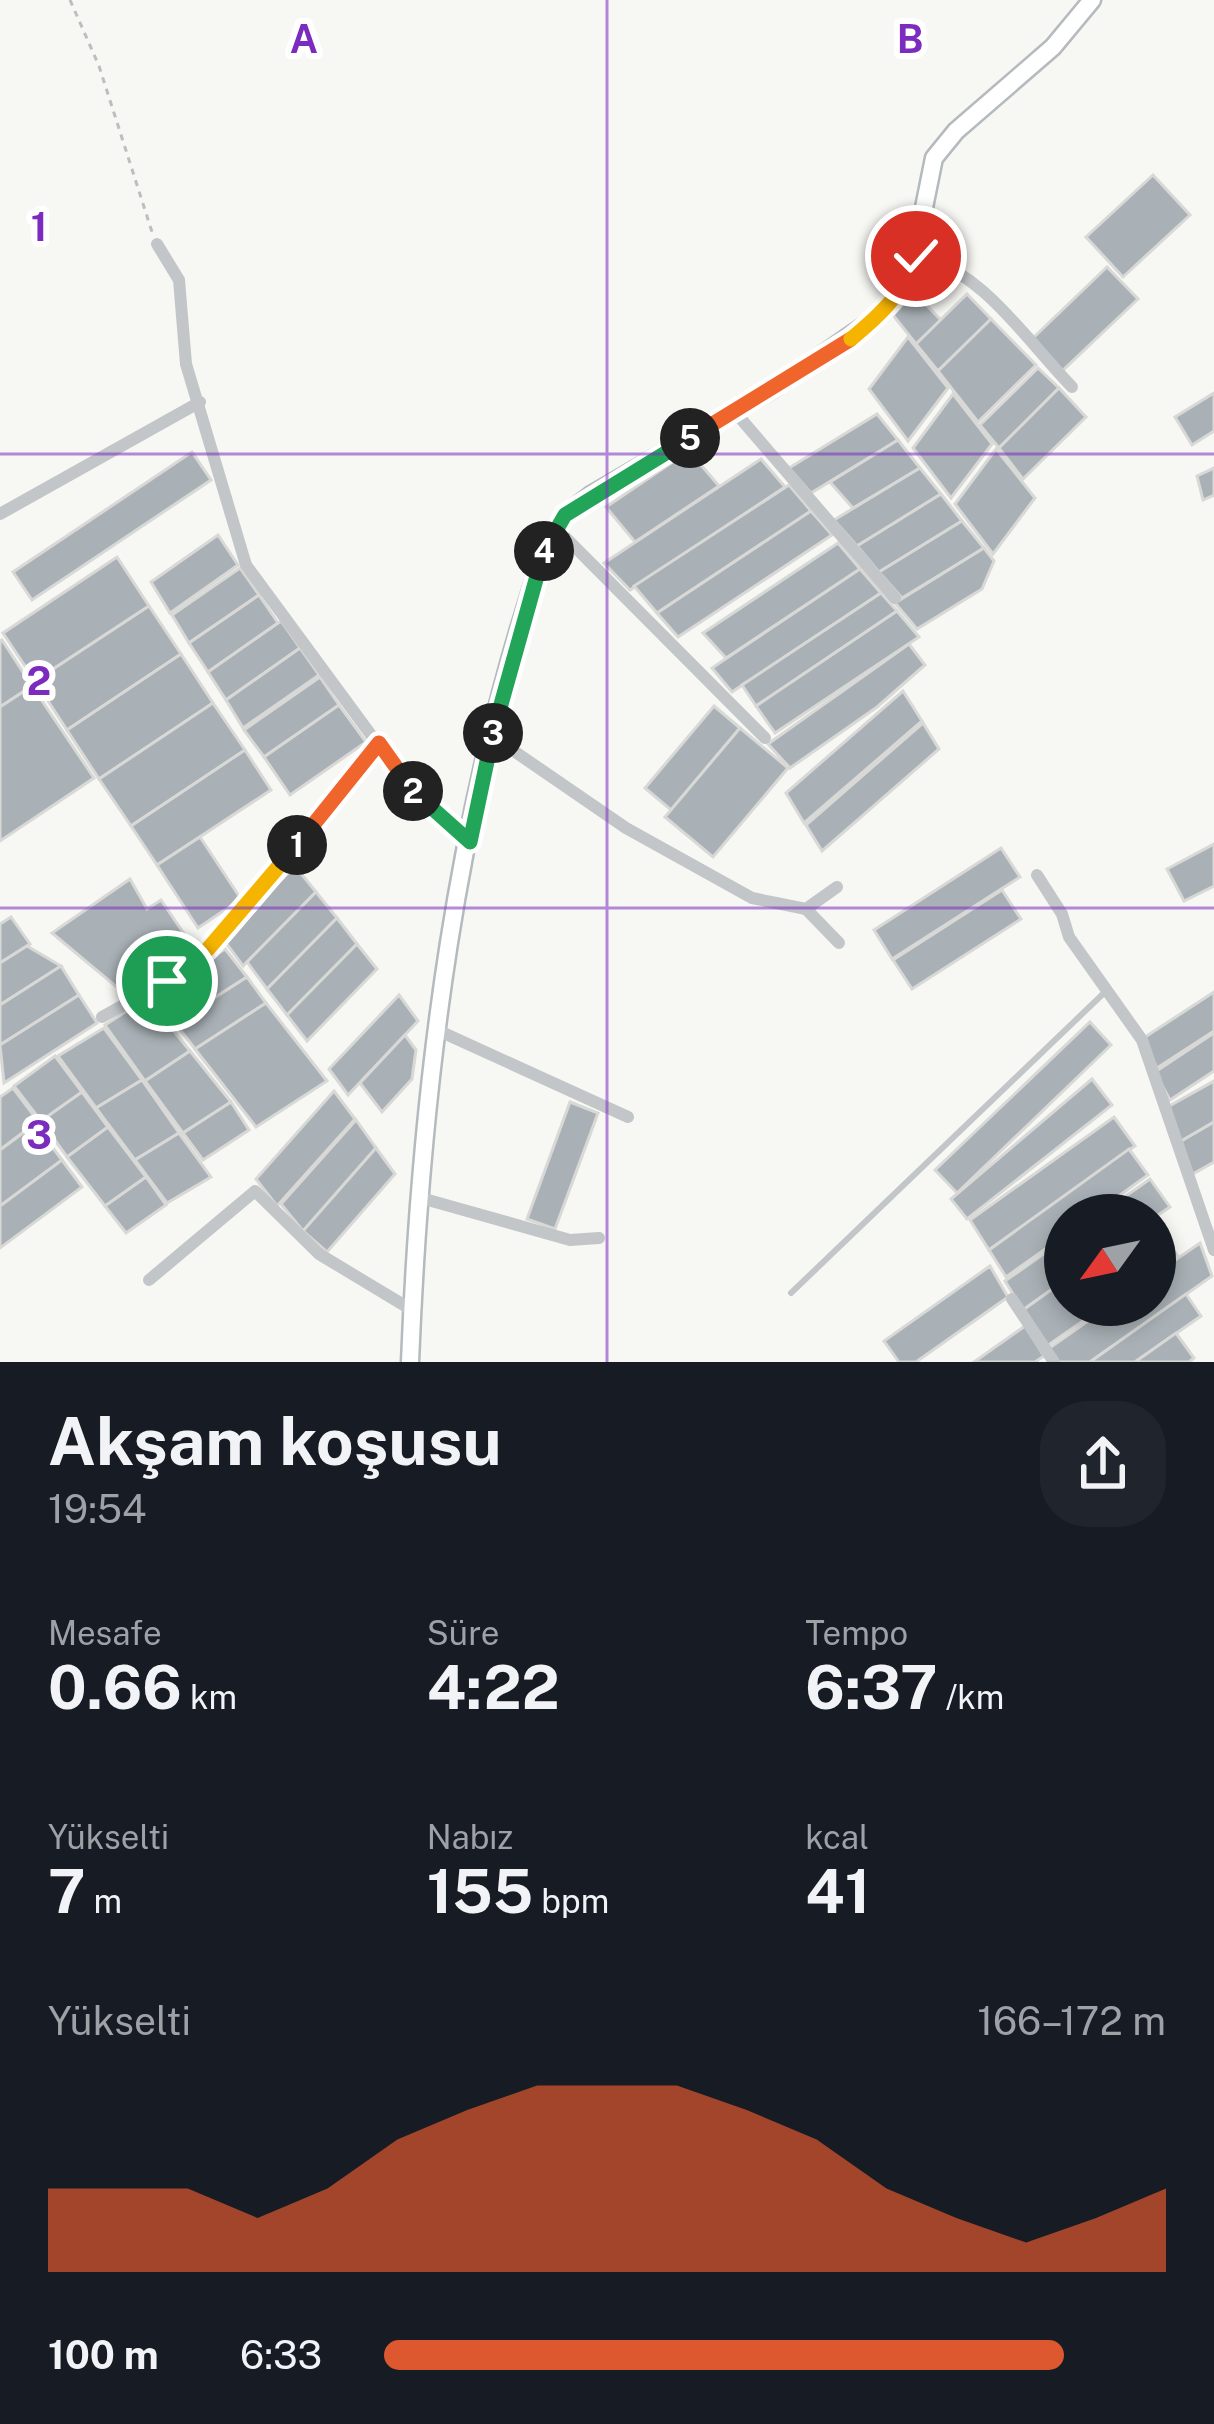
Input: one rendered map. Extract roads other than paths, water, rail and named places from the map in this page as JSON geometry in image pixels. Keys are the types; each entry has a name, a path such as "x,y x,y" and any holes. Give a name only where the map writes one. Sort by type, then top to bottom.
{"street":[{"path":"410,1362 437,1030 492,736 534,580 556,528 592,496 735,412 881,314 910,277 934,158 956,131 1053,47 1092,0"},
{"path":"157,244 179,280 186,364 246,565 416,796 470,842"},
{"path":"916,256 944,261 970,276 1072,387"},
{"path":"0,514 200,402"},
{"path":"735,412 895,598"},
{"path":"556,528 765,738"},
{"path":"492,736 626,828 752,898 806,909 839,944"},
{"path":"102,1017 167,981 208,949 379,743"},
{"path":"1037,875 1062,914 1069,937 1142,1040 1214,1250"},
{"path":"806,909 837,887"},
{"path":"437,1030 628,1117"},
{"path":"149,1280 255,1191 319,1254 412,1310"},
{"path":"421,1198 571,1240 599,1238"},
{"path":"1012,1299 1054,1362"}],"lane":[{"path":"791,1293 1107,991"}]}
